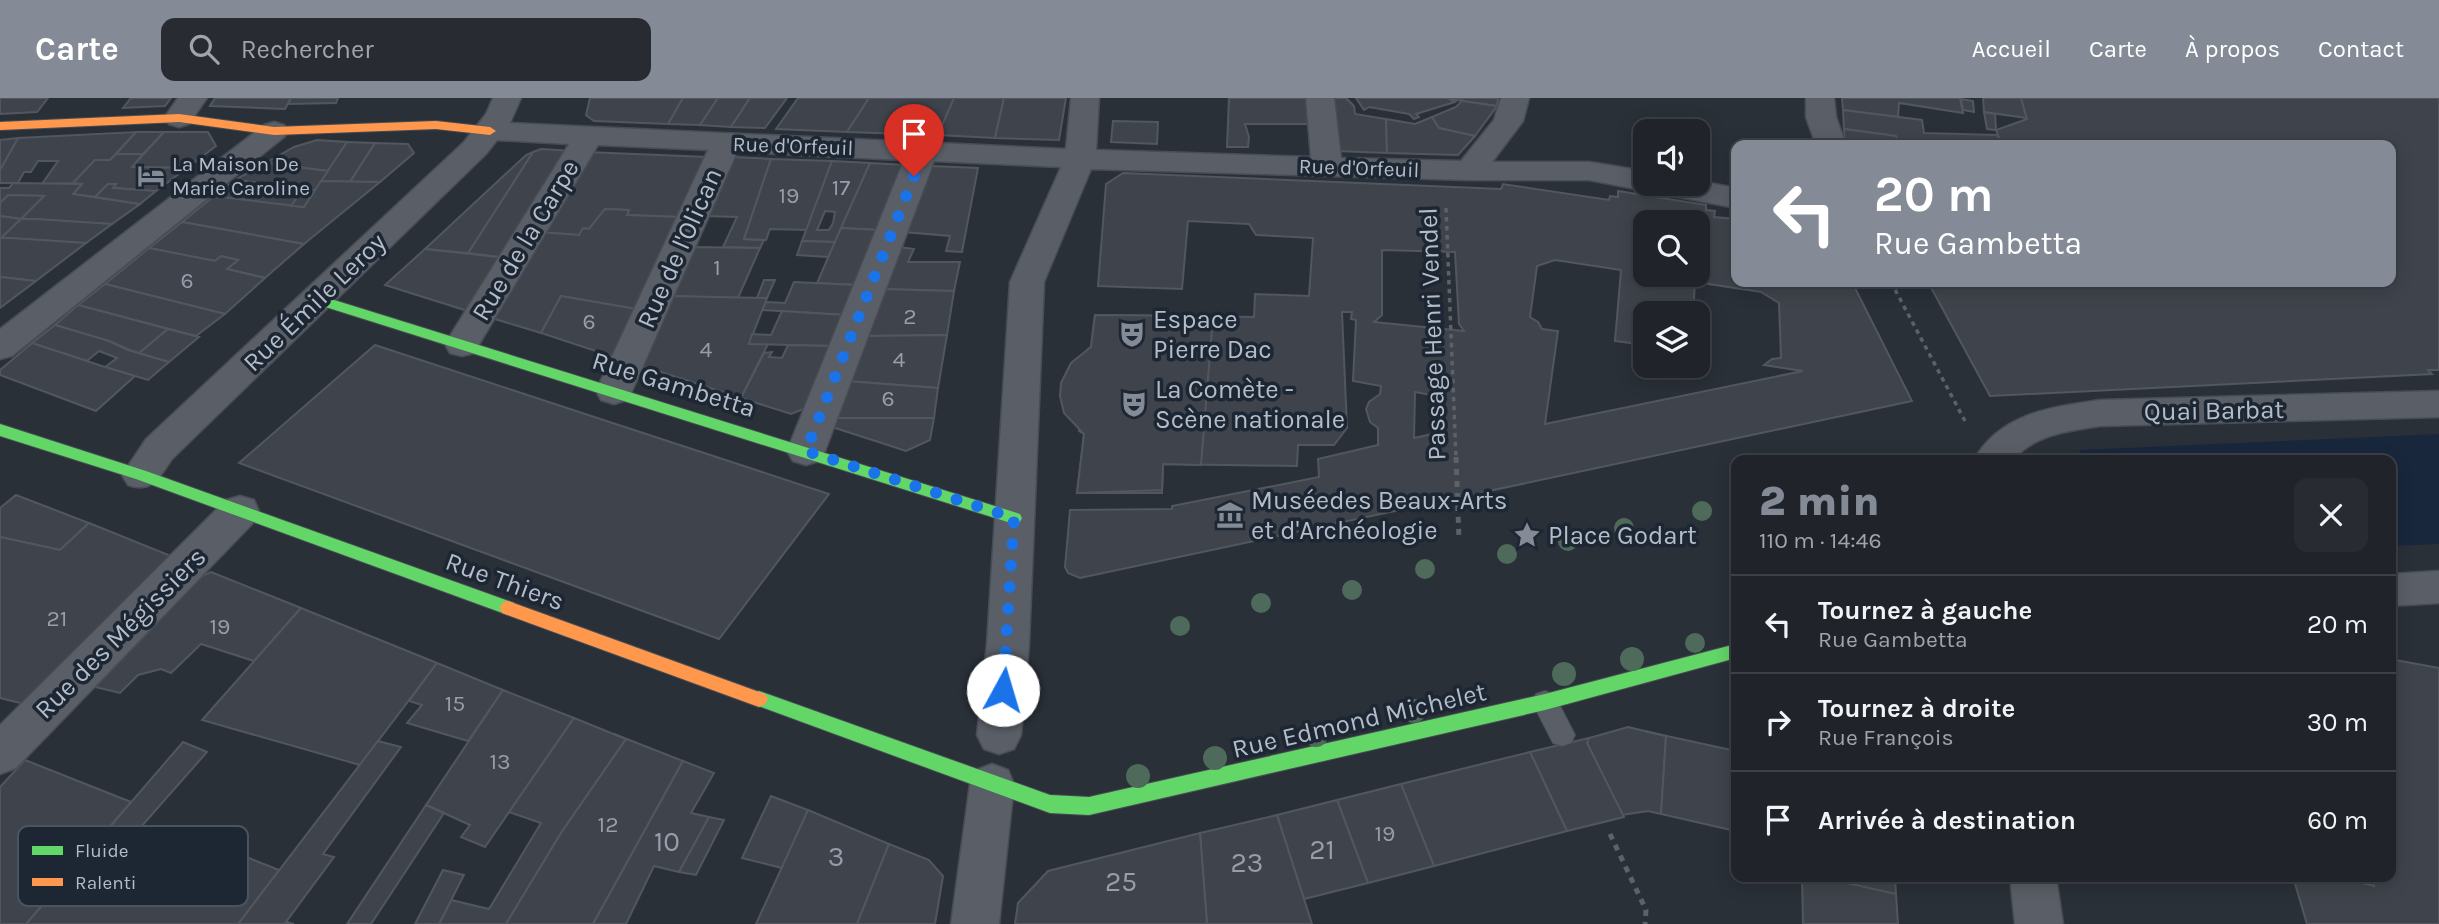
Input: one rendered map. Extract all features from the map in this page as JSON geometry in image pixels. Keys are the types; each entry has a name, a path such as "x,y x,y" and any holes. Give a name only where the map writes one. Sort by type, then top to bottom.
{"street":[{"name":"Rue Émile Leroy","path":"141,475 159,449 490,131 507,98"},
{"path":"999,736 1008,644 1027,282 1080,159 1085,98"},
{"path":"1320,98 1327,167"},
{"path":"1469,170 1508,121 1515,98"},
{"path":"1820,98 1821,117 1829,140"},
{"name":"Rue d'Orfeuil","path":"0,126 186,108 274,131 436,125 587,137 1080,159 1327,167 1589,171 1633,179"},
{"path":"0,347 274,131"},
{"name":"Rue de la Carpe","path":"462,344 587,137"},
{"name":"Rue de l'Olican","path":"614,391 726,143"},
{"path":"806,451 923,151"},
{"path":"1710,193 1731,197"},
{"name":"Rue Gambetta","path":"318,299 1014,518"},
{"name":"Quai Barbat","path":"1996,455 2024,431 2053,420 2100,413 2439,404"},
{"name":"Rue Thiers","path":"0,429 141,475 992,784"},
{"name":"Rue des Mégissiers","path":"0,754 240,511"},
{"path":"2396,590 2439,587"},
{"name":"Rue Edmond Michelet","path":"992,784 1050,804 1089,806 1545,702 1731,652"},
{"path":"975,924 992,784"},
{"path":"2034,882 2039,924"}],"lane":[{"path":"1545,702 1562,735"}],"path":[{"name":"Passage Henri Vendel","path":"1459,539 1469,170"},
{"path":"1894,287 1969,430 1996,455"},
{"path":"1610,834 1646,911 1645,924"}],"water":[{"path":"2439,434 2439,544 2396,546 2396,455 2082,455 2079,450"}],"building":[{"path":"0,98 48,98 37,112 0,114"},
{"path":"131,98 171,98 165,106 123,108"},
{"path":"215,98 291,98 285,109 210,106"},
{"path":"291,98 338,98 336,103 288,104"},
{"path":"590,98 683,98 668,124 594,121 586,115"},
{"path":"683,98 718,98 700,125 668,124"},
{"path":"718,98 750,98 731,127 700,125"},
{"path":"750,98 787,98 765,128 731,127"},
{"path":"798,98 869,98 847,132 776,129"},
{"path":"869,98 954,98 938,135 847,132"},
{"path":"954,98 1004,98 995,138 938,135"},
{"path":"1004,98 1066,98 1059,140 995,138"},
{"path":"1229,98 1311,98 1310,124 1245,124 1249,137 1248,147 1227,147"},
{"path":"1334,98 1346,98 1354,106 1355,114 1386,119 1387,153 1336,151"},
{"path":"1356,98 1463,98 1462,101 1449,99 1455,102 1416,114 1419,117 1414,119 1409,114 1369,107 1364,110"},
{"path":"1463,98 1498,98 1497,106 1462,101"},
{"path":"1842,98 1960,98 1963,113 1899,103 1898,117 1843,110"},
{"path":"1983,98 2021,98 2027,118 1984,112"},
{"path":"2021,98 2439,98 2439,370 2428,370 2432,374 1990,396 1931,287 2396,287 2396,140 2000,140 1996,130 2027,119"},
{"path":"1961,99 1973,101 1974,112 1963,110"},
{"path":"1462,101 1497,106 1475,136 1439,128 1432,117 1456,107"},
{"path":"1843,110 1922,120 1924,133 1997,135 2000,140 1898,140 1896,136 1844,129"},
{"path":"1984,112 1995,114 1996,130 1987,129"},
{"path":"1432,117 1439,128 1475,136 1458,155 1387,153 1386,119 1415,124"},
{"path":"1113,121 1158,122 1157,144 1111,142"},
{"path":"1844,129 1896,136 1898,140 1845,140"},
{"path":"136,132 110,160 95,160 73,183 42,184 58,161 38,161 31,172 24,172 18,183 0,183 0,170 18,138"},
{"path":"136,132 164,132 143,154 116,154"},
{"path":"164,132 208,132 216,146 187,168 132,167"},
{"path":"18,138 0,170 0,140"},
{"path":"317,140 347,142 328,171 266,163 294,147"},
{"path":"347,142 375,143 350,182 321,181"},
{"path":"375,143 408,144 414,153 380,182 350,182"},
{"path":"541,149 572,151 507,258 468,253 533,152"},
{"path":"533,152 468,253 425,249 526,155"},
{"path":"586,152 707,157 679,217 627,215 629,210 605,209 589,229 583,228 579,235 538,232"},
{"path":"116,154 143,154 132,167 187,168 156,191 113,188 116,184 108,184 95,197 73,194 82,184 73,183 95,160 110,160"},
{"path":"735,157 771,159 744,239 764,240 760,248 723,247 737,217 704,216"},
{"path":"771,159 832,161 807,230 770,229 766,240 744,239"},
{"path":"832,161 870,163 835,242 802,241","holes":["825,211 835,212 829,230 817,230"]},
{"path":"266,163 328,171 315,190 235,180"},
{"path":"870,163 905,165 879,230 841,228"},
{"path":"931,166 978,168 962,252 946,251 950,236 904,232"},
{"path":"1123,173 1501,189 1503,184 1609,200 1610,196 1618,197 1618,191 1633,193 1633,196 1706,205 1706,210 1633,210 1633,287 1695,287 1694,301 1633,301 1633,343 1615,341 1621,270 1555,260 1537,266 1530,317 1538,322 1542,329 1558,331 1545,424 1803,371 1764,365 1772,359 1781,358 1779,303 1761,292 1710,284 1710,210 1715,211 1714,217 1731,219 1731,287 1855,287 1912,401 1080,578 1068,573 1065,567 1070,510 1172,509 1172,506 1319,477 1318,459 1378,445 1378,428 1370,422 1366,409 1369,402 1380,394 1381,386 1353,381 1356,320 1351,319 1352,312 1342,312 1347,428 1334,445 1298,445 1297,466 1163,464 1162,493 1077,493 1084,434 1079,431 1088,349 1091,347 1095,315 1254,317 1255,294 1309,296 1313,238 1256,235 1249,224 1188,221 1182,289 1098,286 1106,184","holes":["1382,250 1455,252 1459,324 1464,331 1374,322 1382,315","1415,392 1437,396 1437,433 1414,438"]},
{"path":"235,180 303,189 291,206 214,196"},
{"path":"321,181 380,182 304,244 182,222 214,196 304,207"},
{"path":"13,183 82,184 73,194 140,204 112,224 21,219 44,196 8,195 0,203 0,188 9,188"},
{"path":"108,184 116,184 113,188 156,191 140,204 95,197"},
{"path":"303,189 315,190 304,207 291,206"},
{"path":"8,195 44,196 21,219 0,216 0,203"},
{"path":"605,209 629,210 627,215 679,217 636,309 561,296 541,333 488,317 538,232 579,235 583,228 589,229"},
{"path":"0,216 21,219 1,238 0,238"},
{"path":"21,219 112,224 86,243 1,238"},
{"path":"182,222 304,244 265,278 227,269 238,260 221,256 215,261 149,248"},
{"path":"841,228 879,230 857,285 817,283"},
{"path":"0,238 86,243 36,281 0,277"},
{"path":"802,241 835,242 828,257 797,255"},
{"path":"691,247 760,248 738,298 669,296"},
{"path":"899,247 914,249 908,262 960,262 954,291 882,289"},
{"path":"149,248 215,261 221,256 238,260 227,269 265,278 225,314 105,284"},
{"path":"425,249 507,258 471,312 385,285"},
{"path":"0,277 36,281 0,308"},
{"path":"764,280 775,280 767,298 757,298"},
{"path":"794,282 857,285 845,315 762,310 766,302 785,303"},
{"path":"105,284 225,314 196,336 78,305"},
{"path":"882,289 954,291 947,335 864,336"},
{"path":"561,296 636,309 614,357 541,333"},
{"path":"669,296 767,298 749,344 768,344 741,398 639,365"},
{"path":"78,305 168,329 139,353 55,325"},
{"path":"782,311 845,315 832,346 749,344 752,334 771,335"},
{"name":"La Comète - Scène nationale","path":"1095,315 1213,316 1201,465 1163,464 1162,490 1077,493 1084,434 1064,413 1060,396 1061,383 1071,363 1091,347"},
{"path":"55,325 169,362 148,380 105,367 117,358 99,351 87,361 32,343"},
{"path":"168,329 199,337 169,362 139,353"},
{"path":"947,335 938,388 846,381 864,336"},
{"path":"32,343 135,376 96,411 0,375 0,370"},
{"path":"375,345 829,494 719,639 239,463"},
{"path":"788,345 832,346 806,408 791,414 741,398 764,353 772,352 769,357 782,358"},
{"path":"846,381 938,388 934,418 832,418"},
{"path":"832,418 934,418 930,440 906,451 829,426"},
{"path":"16,495 89,523 60,550 0,537 0,508"},
{"path":"89,523 176,558 28,705 0,698 0,537 60,550"},
{"path":"211,572 301,608 254,661 201,644 171,673 161,669 138,675 120,693 95,687 202,576"},
{"path":"301,608 437,663 360,765 202,720"},
{"path":"2396,660 2439,668 2439,924 2307,924 2294,882 2359,882 2374,886 2373,882 2396,882"},
{"path":"437,663 503,690 468,741 407,723 422,705 409,701"},
{"path":"503,690 574,718 485,847 461,837 470,825 426,805"},
{"path":"574,718 626,739 561,833 506,924 439,924 451,900 489,909 541,823 509,812"},
{"path":"1628,727 1666,736 1661,814 1648,811 1622,815 1587,743 1589,738"},
{"path":"1644,731 1731,750 1731,830 1661,814 1666,736"},
{"path":"614,734 683,761 593,924 506,924 561,833 626,739"},
{"path":"1589,738 1587,743 1624,817 1567,831 1530,752"},
{"path":"378,741 401,747 323,854 334,857 286,922 294,924 238,924"},
{"path":"183,742 207,752 142,826 111,826"},
{"path":"1530,752 1567,831 1434,866 1401,784"},
{"path":"25,760 131,802 110,826 18,826 18,906 41,906 26,924 0,924 0,787"},
{"path":"683,761 714,773 691,813 709,817 679,872 654,866 626,924 593,924"},
{"path":"1401,784 1434,866 1368,883 1337,800"},
{"path":"771,796 808,810 782,868 742,858"},
{"path":"1337,800 1368,883 1304,899 1277,815"},
{"path":"426,805 444,813 371,924 347,924"},
{"path":"808,810 889,844 857,924 756,924"},
{"path":"1277,815 1312,924 1207,924 1200,833"},
{"path":"709,817 724,820 696,875 679,872"},
{"path":"1200,833 1207,924 1015,924 1018,903 1048,871"},
{"path":"889,844 929,860 943,876 935,924 857,924"},
{"path":"248,858 279,870 238,924 26,924 42,906 248,906"},
{"path":"443,870 464,875 439,924 415,924"},
{"path":"1802,882 1843,882 1896,894 1898,924 1803,924"},
{"path":"1843,882 1895,882 1896,894"}],"traffic: fast":[{"path":"318,300 1014,518"},
{"path":"0,430 141,475 508,608"},
{"path":"759,699 1050,804 1089,806 1545,702 1731,652"}],"traffic: slow":[{"path":"0,126 179,118 274,131 436,125 490,131"},
{"path":"508,608 759,699"}],"place":[{"name":"La Maison De Marie Caroline","path":"151,176"},
{"name":"Espace Pierre Dac","path":"1132,334"},
{"name":"La Comète - Scène nationale","path":"1134,404"},
{"name":"Muséedes Beaux-Arts et d'Archéologie","path":"1230,515"},
{"name":"Place Godart","path":"1527,535"}],"route":[{"path":"914,176 806,451 1014,518 1003,690"}]}
